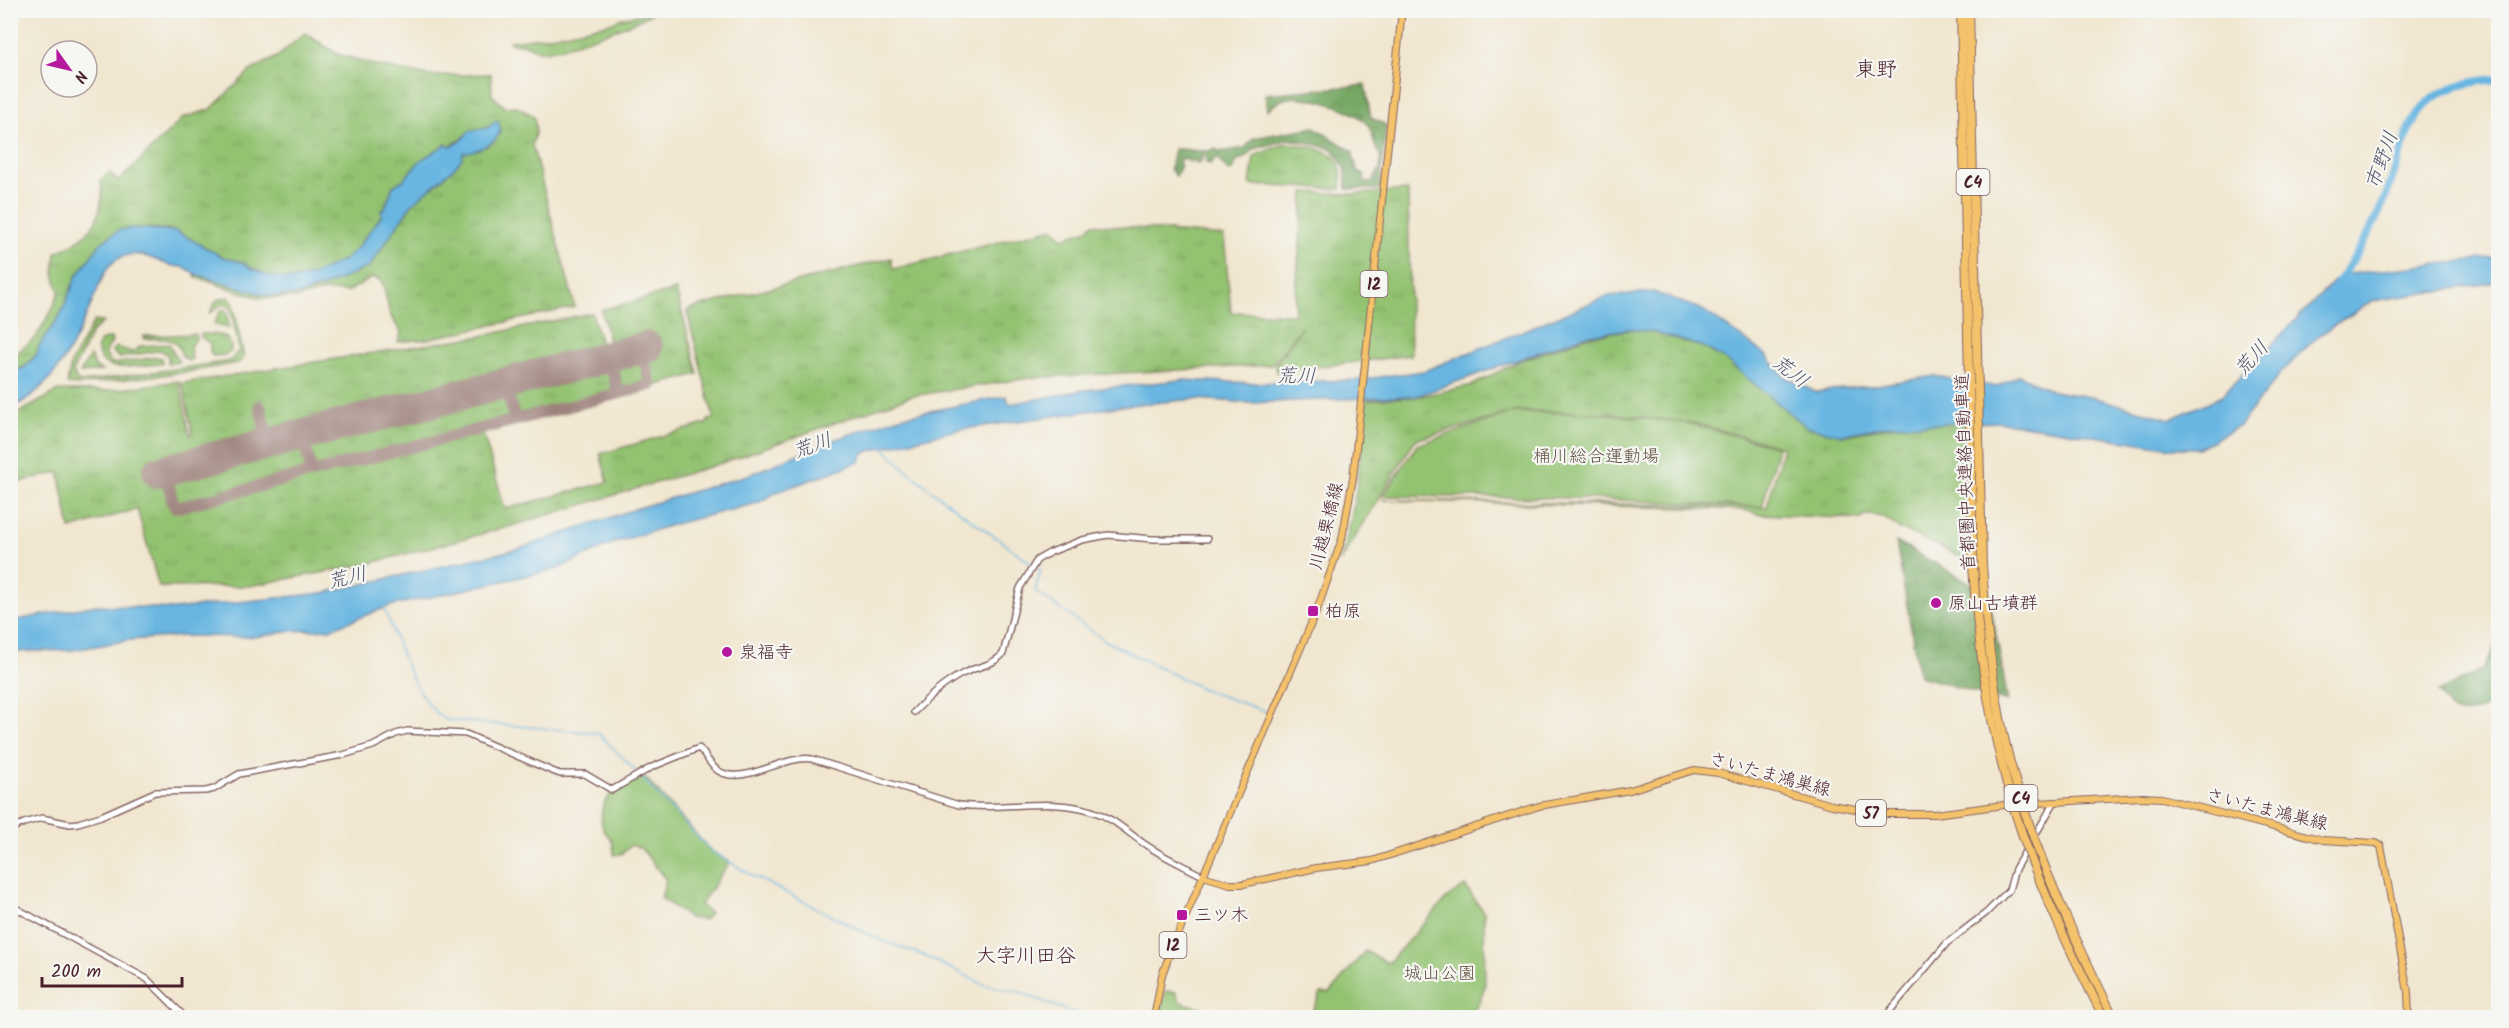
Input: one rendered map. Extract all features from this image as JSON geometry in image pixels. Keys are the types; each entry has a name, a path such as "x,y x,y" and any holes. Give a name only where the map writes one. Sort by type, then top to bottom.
{"highway":[{"name":"首都圏中央連絡自動車道","path":"1961,10 1972,565 1987,697 2011,796 2033,862 2062,932 2104,1017"},
{"name":"首都圏中央連絡自動車道","path":"1969,10 1982,564 1989,652 2009,758 2029,824 2074,939 2114,1017"},
{"path":"2062,932 2099,1017"}],"main road":[{"name":"川越栗橋線","path":"1154,1017 1166,965 1317,610 1345,525 1353,478 1402,10"},
{"name":"さいたま鴻巣線","path":"1203,876 1223,883 1243,884 1316,868 1372,861 1539,806 1630,790 1694,770 1718,773 1832,805 1876,813 1935,814 2004,806 2142,797 2162,798 2323,840 2376,843 2381,846 2408,992 2409,1017"}],"street":[{"path":"914,712 951,681 965,672 997,661 1003,654 1020,588 1037,560 1082,540 1108,535 1152,539 1207,539"},
{"path":"10,829 42,818 70,824 78,823 101,816 155,792 206,791 214,789 238,774 343,755 373,746 407,731 465,735 560,774 585,774 612,790 652,767 699,748 718,771 731,774 765,771 788,759 802,757 959,805 981,808 1051,805 1092,811 1115,821 1152,849 1203,876"},
{"path":"1884,1017 1947,943 1986,913 2009,890 2015,869 2055,803"},
{"path":"10,905 147,979 186,1017"}],"green space":[{"path":"654,11 635,22 550,50 541,51 528,45 509,41 556,35"},
{"path":"305,33 337,54 379,66 429,76 491,74 492,95 505,107 515,106 534,116 536,130 532,145 575,307 428,339 398,342 401,332 390,315 380,280 372,278 347,292 324,291 298,298 261,298 196,278 195,274 257,292 297,295 323,287 369,267 411,205 453,169 463,152 488,146 487,128 474,130 451,146 446,144 421,160 403,180 393,186 382,215 358,247 346,259 315,274 293,280 269,276 244,263 222,257 176,231 167,229 133,228 101,243 76,277 61,314 37,354 25,367 11,372 17,353 36,337 52,310 59,292 54,274 56,253 80,239 96,221 102,197 100,180 110,173 119,181 183,118 211,109 251,70 277,57"},
{"path":"1365,85 1371,118 1386,125 1380,189 1347,189 1345,168 1333,149 1288,139 1254,149 1236,162 1233,171 1229,172 1217,158 1210,164 1206,163 1206,158 1201,154 1202,160 1197,164 1195,160 1189,162 1184,158 1178,161 1181,165 1176,176 1170,169 1174,149 1206,151 1216,149 1218,152 1245,148 1254,138 1314,127 1352,151 1358,173 1364,174 1365,183 1372,182 1380,169 1380,154 1375,147 1371,131 1360,118 1330,104 1297,98 1283,100 1267,110 1265,94"},
{"path":"1286,143 1316,148 1335,158 1341,170 1341,189 1250,185 1254,156"},
{"path":"1408,190 1411,355 1277,372 1275,365 1302,327 1272,365 1029,378 911,396 719,464 508,527 364,565 249,586 159,587 137,509 70,529 59,472 11,484 11,417 58,391 104,391 179,381 190,435 193,434 182,383 481,336 592,313 602,348 155,466 158,481 163,479 173,512 483,433 505,509 608,482 600,454 708,423 708,420 714,419 687,312 689,309 891,258 893,269 1054,228 1063,238 1087,230 1092,224 1224,236 1231,312 1294,314 1304,192 1354,194"},
{"path":"676,290 698,374 654,386 647,356 652,354 646,336 611,347 601,310"},
{"path":"228,297 233,302 244,358 238,363 187,372 79,385 67,384 71,363 94,321 103,322 92,332 73,371 77,381 230,361 239,350 231,309 222,304 209,314 217,300"},
{"path":"224,309 227,312 229,328 214,324 220,311"},
{"path":"1635,329 1657,331 1687,343 1707,346 1728,358 1812,427 1847,435 1895,425 1969,422 1963,558 1900,530 1884,518 1870,515 1865,515 1862,519 1759,514 1744,510 1722,509 1381,500 1767,507 1783,447 1693,423 1604,413 1519,411 1415,440 1340,562 1354,502 1366,400 1422,396 1473,385 1519,361 1589,336"},
{"path":"196,334 197,338 190,346 192,358 189,361 182,356 177,344 173,341 144,339 144,336"},
{"path":"201,334 217,334 226,337 231,345 231,351 225,355 213,356 210,352 210,344 201,337"},
{"path":"111,338 112,342 105,352 114,364 157,357 162,358 162,363 125,367 107,365 99,356 97,348 100,341"},
{"path":"169,344 179,362 168,364 168,356 161,350 119,358 112,351 115,347 133,352 141,346"},
{"path":"90,356 95,367 102,371 80,373"},
{"path":"640,358 647,382 623,389 617,364"},
{"path":"607,367 613,391 517,414 513,390"},
{"path":"503,392 509,417 316,468 309,442"},
{"name":"桶川総合運動場","path":"1514,412 1599,413 1688,423 1778,447 1762,507 1575,498 1383,496 1417,445"},
{"path":"301,445 308,470 178,503 172,477"},
{"path":"1896,542 1989,593 2008,702 1919,676"},
{"path":"2498,642 2498,694 2487,705 2473,713 2452,712 2438,692 2483,669"},
{"path":"641,773 711,851 730,862 700,905 710,913 704,920 689,918 661,898 666,880 641,848 631,845 622,854 614,855 612,841 603,828 601,815 603,806 612,793"},
{"name":"城山公園","path":"1465,886 1484,912 1485,986 1477,1008 1468,1011 1464,1017 1310,1017 1321,993 1330,993 1365,951 1388,963 1447,898"},
{"path":"1165,991 1176,992 1180,1002 1234,1017 1160,1017"}],"water":[{"path":"497,120 500,127 496,139 484,147 463,153 462,159 453,169 411,205 369,267 323,287 297,295 269,296 195,274 183,267 149,257 131,255 118,259 104,274 73,344 54,374 42,387 11,408 11,373 25,367 37,354 39,346 61,314 76,277 101,243 119,230 133,228 176,231 223,257 244,263 269,276 293,280 315,274 346,259 358,247 382,215 381,210 385,208 393,186 403,180 421,160 446,144 451,146 460,142 469,131 487,128"},
{"path":"2498,257 2498,282 2372,301 2318,336 2280,374 2239,426 2199,448 2172,448 2004,422 1890,425 1842,435 1807,427 1723,358 1703,347 1652,332 1630,329 1584,336 1417,396 1250,403 1196,399 1130,405 957,430 869,451 863,454 860,462 777,492 758,503 675,524 614,543 557,569 390,606 330,629 290,631 255,637 184,636 130,640 74,650 11,652 10,621 97,605 174,609 323,593 518,549 638,508 751,474 822,444 900,417 1006,396 1010,404 1084,390 1181,380 1255,383 1357,380 1424,371 1608,296 1653,292 1703,310 1766,355 1784,376 1815,392 1935,376 1997,387 2019,375 2053,391 2096,398 2170,419 2220,397 2340,275"}],"waterway":[{"name":"市野川","path":"2338,282 2363,243 2379,212 2408,133 2428,102 2445,91 2468,83 2498,79"},
{"path":"882,446 935,493 1031,563"},
{"path":"1035,566 1041,570 1035,591 1106,641 1207,691 1265,711"},
{"path":"384,608 416,685 435,711 446,720 598,733 638,773"},
{"path":"641,777 711,851 753,876 878,939 925,956 985,985 1019,992 1087,1018"}],"taxiway":[{"path":"165,470 173,503 175,507 179,507 651,385 641,348"},
{"path":"609,356 618,394"},
{"path":"505,383 515,420"},
{"path":"260,406 269,444"},
{"path":"302,435 312,473"}],"runway":[{"path":"158,472 647,347"}],"place":[{"name":"原山古墳群","path":"1936,603"},
{"name":"柏原","path":"1313,611"},
{"name":"泉福寺","path":"727,652"},
{"name":"三ツ木","path":"1182,915"}],"district":[{"name":"東野","path":"1876,69"},
{"name":"大字川田谷","path":"1026,955"}],"water label":[{"name":"荒川","path":"2251,358"},
{"name":"荒川","path":"1791,371"},
{"name":"荒川","path":"1296,375"},
{"name":"荒川","path":"812,445"},
{"name":"荒川","path":"347,577"}]}
